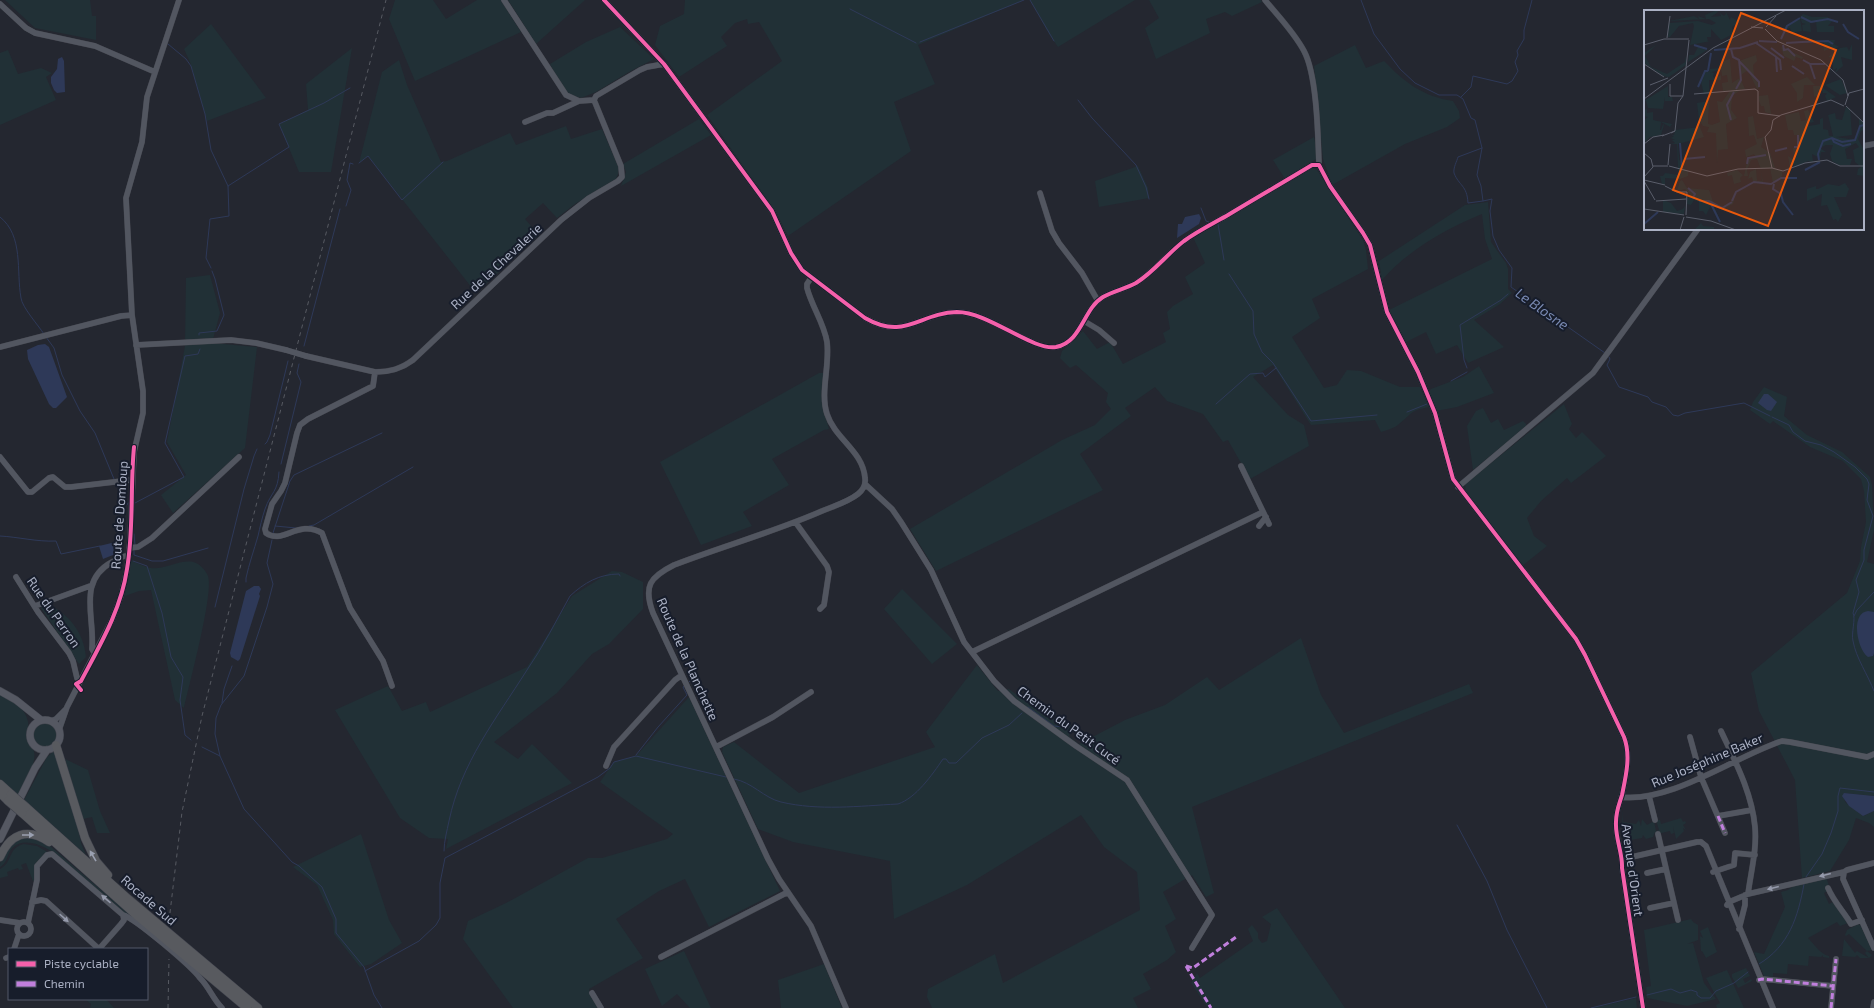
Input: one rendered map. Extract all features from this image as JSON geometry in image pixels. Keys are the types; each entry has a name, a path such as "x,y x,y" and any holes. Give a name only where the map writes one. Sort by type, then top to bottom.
{"highway":[{"path":"56,745 89,847 101,867 121,888 126,897"},
{"path":"0,784 10,798 24,810"},
{"path":"0,793 10,798"},
{"name":"Rocade Sud","path":"24,810 258,1008"},
{"name":"Rocade Sud","path":"24,810 66,853 248,1008"},
{"path":"0,857 10,840 26,834 37,836 66,853"}],"main road":[{"path":"0,691 19,702 36,718 51,721 59,730 60,737 56,745 47,750 35,768 0,839"},
{"path":"19,702 28,714 32,727 31,739 36,747 37,755 35,768"},
{"path":"32,727 41,720"},
{"path":"36,747 47,750"},
{"path":"0,846 11,818"}],"street":[{"name":"Route de Domloup","path":"59,730 68,707 117,607 124,584 129,556 134,448 143,412 143,397 132,314 126,198 142,142 145,107 179,0"},
{"path":"504,0 547,65 559,86 566,95 579,101"},
{"path":"604,0 664,64 772,211 796,262 810,278 875,324 893,328 904,327 949,312 971,313 992,321 1036,342 1055,347 1065,344 1072,339 1091,308 1098,301 1136,282 1194,235 1312,165 1319,165 1313,90 1309,62 1299,41 1265,0"},
{"path":"0,4 26,28 35,33 94,46 155,72"},
{"path":"525,122 547,113 553,114 579,101 594,100 596,96 640,70 664,64"},
{"name":"Rue de la Chevalerie","path":"136,345 231,340 256,343 375,372 396,370 413,360 561,220 589,198 618,181 622,177 621,166 594,100"},
{"path":"1864,146 1874,144"},
{"name":"Avenue d'Orient","path":"1319,165 1330,186 1370,245 1387,312 1418,372 1435,413 1448,468 1458,488 1576,639 1586,655 1624,736 1628,755 1621,797 1617,808 1616,828 1619,851 1623,859 1622,868 1643,1008"},
{"path":"1040,193 1052,231 1059,243 1082,273 1098,301"},
{"path":"1458,488 1584,382 1607,355 1695,230"},
{"path":"810,278 807,288 822,323 827,343 828,369 825,406 835,429 854,450 863,470 865,484"},
{"path":"0,347 132,314"},
{"path":"1084,321 1099,330 1114,343"},
{"path":"375,372 373,386 308,419 300,425 285,483 282,491 272,504 265,529 266,533 274,538 281,537 291,532 313,528 322,533 350,608 383,661 392,686"},
{"path":"0,457 28,492 34,491 49,478 53,477 65,487 132,480"},
{"path":"130,548 138,547 152,538 239,457"},
{"path":"1241,466 1269,524"},
{"name":"Route de la Planchette","path":"846,1008 811,926 768,859 648,601 649,588 653,579 662,571 687,560 796,523 852,498 863,489 865,484"},
{"name":"Chemin du Petit Cucé","path":"865,484 892,509 901,522 931,570 964,642 994,681 1014,701 1076,746 1127,780 1212,915 1192,948"},
{"path":"1259,526 1264,515"},
{"path":"972,652 1264,515"},
{"path":"796,523 827,566 829,572 824,605 820,609"},
{"path":"95,654 92,649 90,586 96,574 103,567 123,556 129,556"},
{"name":"Rue du Perron","path":"16,577 69,653 74,664 77,678 81,681"},
{"path":"35,606 90,586"},
{"path":"606,766 614,747 675,680 682,675"},
{"path":"716,747 773,717 812,692"},
{"name":"Route de Domloup","path":"51,721 59,716 68,707"},
{"path":"1721,731 1748,792 1755,826 1755,855 1739,930"},
{"path":"1690,737 1701,777 1725,833"},
{"name":"Rue Joséphine Baker","path":"1621,797 1636,798 1664,792 1701,777 1772,744 1782,741 1867,758 1874,754"},
{"name":"Rue Joséphine Baker","path":"1649,796 1655,820"},
{"path":"1718,816 1752,810"},
{"path":"1658,834 1678,920"},
{"path":"1623,859 1662,849 1701,842 1715,871 1770,1008"},
{"path":"1715,871 1734,865 1735,853 1755,855"},
{"path":"0,920 19,928 25,936 30,933 31,927 28,923 37,880 37,866 47,856 52,854 123,916 131,919 144,928 198,975 222,1008"},
{"path":"1728,903 1747,894 1844,872 1846,870 1874,863"},
{"path":"1647,873 1666,869"},
{"path":"1844,872 1843,879 1874,948"},
{"path":"1828,888 1834,901 1846,914 1851,924 1862,920"},
{"path":"662,957 788,892"},
{"path":"32,902 41,900 46,901 98,948"},
{"path":"1650,908 1674,903"},
{"path":"100,948 122,924 124,920 123,916"},
{"path":"0,923 19,928 28,923"},
{"path":"14,948 19,928"},
{"path":"1831,1008 1836,959"},
{"path":"1760,980 1833,986"},
{"path":"1760,980 1774,1008"},
{"path":"592,992 601,1008"},
{"path":"1873,1008 1874,1002"}],"shaded area":[{"path":"5,0 90,0 92,16 96,16 96,40 35,28"},
{"path":"395,0 433,0 446,19 477,0 501,0 521,32 415,81 389,19"},
{"path":"508,0 585,0 536,44"},
{"path":"685,0 1024,0 918,45 935,84 894,102 911,151 788,236 776,212 707,115 782,61 759,22 748,24 747,19 735,23 721,37 727,46 679,77 655,45 660,26 684,14"},
{"path":"1030,0 1135,0 1058,47"},
{"path":"1149,0 1261,0 1262,2 1232,16 1225,12 1206,19 1210,33 1156,59 1145,28 1159,18"},
{"path":"211,24 266,98 207,121 190,62 184,49"},
{"path":"620,27 654,59 596,92 581,98 566,92 560,84 550,64 586,42"},
{"path":"1355,45 1366,68 1384,61 1399,76 1415,87 1433,96 1453,101 1459,111 1460,118 1447,127 1405,144 1332,185 1323,159 1314,66"},
{"path":"352,48 331,172 299,172 279,124 308,110 306,84"},
{"path":"8,50 18,74 41,68 52,73 46,77 56,100 0,125 0,53"},
{"path":"399,60 407,85 441,162 447,161 510,133 516,145 566,126 571,139 602,129 619,168 616,179 575,204 557,218 543,203 525,219 539,235 476,293 368,156 359,163 382,72"},
{"path":"699,119 711,135 621,186 626,172 623,164"},
{"path":"1314,137 1317,152 1316,159 1285,179 1273,160"},
{"path":"1138,166 1148,188 1149,198 1099,207 1095,181"},
{"path":"1313,168 1317,170 1363,240 1366,250 1368,269 1312,299 1320,318 1292,337 1324,388 1337,385 1347,370 1361,371 1400,387 1420,387 1429,407 1414,411 1395,427 1381,432 1375,420 1311,425 1273,365 1253,377 1288,415 1304,425 1309,446 1250,479 1228,440 1223,442 1203,414 1167,401 1155,387 1125,408 1131,416 1080,454 1103,490 936,571 910,529 1062,440 1095,425 1111,409 1106,402 1108,393 1076,365 1070,368 1060,358 1062,351 1083,331 1097,349 1110,342 1123,364 1166,342 1163,333 1170,329 1167,312 1173,306 1193,294 1185,277 1205,263 1193,237"},
{"path":"1488,202 1491,242 1506,263 1508,269 1508,289 1512,293 1500,304 1474,320 1504,347 1468,363 1457,345 1436,354 1426,332 1406,342 1389,310 1492,259 1485,239 1482,214 1455,226 1428,241 1403,259 1382,280 1379,261 1465,205"},
{"path":"210,275 220,313 212,343 257,347 245,448 173,513 161,495 186,475 167,442 185,346 186,278"},
{"path":"1479,366 1494,393 1457,407 1436,411 1428,392 1431,389 1463,377"},
{"path":"819,373 825,373 822,403 829,429 824,430 772,459 789,485 743,512 752,526 701,545 660,462"},
{"path":"1764,387 1787,397 1784,416 1807,435 1842,452 1870,477 1872,485 1874,530 1867,562 1874,564 1874,796 1844,793 1845,802 1863,816 1874,811 1874,827 1869,823 1856,818 1849,840 1830,871 1802,878 1795,780 1759,711 1751,673 1847,593 1860,561 1866,522 1864,491 1861,479 1843,461 1810,447 1773,421 1770,424 1750,410 1753,402"},
{"path":"1564,404 1572,424 1569,429 1576,438 1582,432 1606,456 1571,483 1567,478 1541,501 1527,518 1534,536 1547,546 1522,566 1466,493 1465,484"},
{"path":"1483,408 1491,423 1498,419 1504,430 1523,421 1526,424 1526,427 1473,470 1467,426 1476,411"},
{"path":"128,559 142,566 151,568 162,567 180,562 196,563 205,570 208,576 209,586 204,619 184,708 175,700 151,590 139,591 125,596"},
{"path":"612,571 622,572 643,582 643,609 609,644 592,654 557,693 494,742 518,759 532,744 572,783 446,849 448,839 429,838 400,818 335,710 388,686 402,711 426,702 430,712 527,667 572,596"},
{"path":"902,589 957,644 932,664 884,609"},
{"path":"48,604 63,613 79,632 85,648 86,657 79,664 41,608"},
{"path":"1301,638 1321,695 1344,733 1469,684 1473,693 1192,807 1214,893 1206,897 1192,875 1163,892 1176,919 1165,926 1176,952 1167,960 1143,974 1151,989 1133,998 1138,1008 932,1008 927,997 928,989 995,954 1003,983 1140,910 1137,872 1104,847 1081,815 967,885 894,919 890,861 793,842 758,829 722,752 723,747 734,742 799,793 935,747 926,732 977,665 998,691 1009,689 1051,720 1062,716 1072,727 1069,736 1079,744 1125,720 1165,705 1207,677 1219,690"},
{"path":"0,694 13,701 21,708 27,717 28,735 34,752 34,762 20,796 0,779"},
{"path":"689,697 780,891 709,927 685,879 659,891 616,919 643,958 589,989 591,997 599,1008 513,1008 463,939 468,921 506,903 588,858 602,858 667,839 673,834 600,782 614,762 636,756"},
{"path":"45,723 53,727 57,735 53,743 45,747 37,743 33,735 37,727"},
{"path":"54,751 74,809 81,843 86,855 24,800 47,757"},
{"path":"65,759 88,770 100,811 110,833 97,833 92,817 83,819"},
{"path":"1623,810 1623,822 1636,824 1639,820 1641,826 1642,819 1647,825 1654,821 1656,831 1659,830 1656,820 1660,820 1661,824 1681,818 1683,822 1685,821 1686,823 1683,825 1686,830 1683,828 1684,831 1676,839 1673,826 1674,833 1671,834 1670,831 1657,834 1655,832 1653,837 1646,839 1643,835 1642,838 1624,841 1623,833 1628,832 1628,828 1622,827"},
{"path":"361,834 389,920 402,943 371,964 360,967 334,934 333,920 317,885 293,867"},
{"path":"22,838 35,839 49,845 137,921 126,915 51,851 36,844 24,843 14,846 5,862 0,867 0,862 7,850"},
{"path":"24,844 37,846 49,853 36,865 36,882 33,881 26,863 21,865 23,869 19,870 18,868 7,872 8,876 0,878 0,869 7,863 12,852"},
{"path":"1826,877 1829,886 1827,891 1824,893 1829,904 1833,902 1848,923 1840,926 1837,922 1808,938 1820,951 1829,956 1829,958 1823,957 1823,955 1821,957 1809,956 1808,966 1788,964 1787,974 1773,973 1773,977 1764,976 1754,952 1764,954 1785,907 1781,892 1788,890 1793,886"},
{"path":"1277,908 1345,1008 1208,1008 1191,983 1197,973 1200,978 1253,941 1248,929 1252,925 1258,933 1258,938 1262,943 1267,941 1271,924 1262,917"},
{"path":"1691,919 1698,925 1698,940 1687,944 1693,943 1704,983 1716,999 1687,1006 1647,998 1646,987 1651,986 1644,930"},
{"path":"1858,924 1861,926 1872,950 1867,951 1849,934 1846,936 1845,935 1847,930"},
{"path":"1708,927 1717,952 1706,958 1701,951 1700,936 1703,938 1700,931"},
{"path":"1844,939 1855,953 1857,951 1869,958 1860,958 1857,955 1855,957 1842,956"},
{"path":"684,951 711,1008 690,1008 677,994 662,1006 645,969"},
{"path":"1867,951 1872,955 1869,958 1865,953"},
{"path":"824,964 842,1008 781,1008 778,980"},
{"path":"1746,968 1750,976 1743,979 1745,983 1751,979 1752,981 1738,988 1732,974"},
{"path":"1727,970 1744,1008 1717,1008 1716,1005 1720,1003 1706,978"},
{"path":"1636,998 1637,1008 1593,1008"},
{"path":"86,1000 107,1000 114,1008 90,1008 91,1004"}],"water":[{"path":"62,57 64,61 65,92 57,93 51,83 51,77 57,69 58,59"},
{"path":"1199,214 1201,218 1199,224 1177,238 1178,224 1182,224 1185,217"},
{"path":"45,344 49,347 67,397 56,408 53,408 49,404 28,359 27,350 38,345"},
{"path":"1764,394 1768,394 1777,402 1771,411 1767,410 1758,403"},
{"path":"120,541 123,545 123,551 103,559 99,546"},
{"path":"254,586 259,586 261,589 259,594 260,596 240,659 238,661 231,657 230,653 246,591"},
{"path":"1868,611 1874,612 1874,653 1873,656 1868,657 1864,653 1858,639 1857,624 1862,613"},
{"path":"1844,793 1874,796 1874,811 1863,816 1849,806 1842,796"}],"waterway":[{"path":"920,42 1024,0"},
{"path":"1030,0 1054,41"},
{"name":"Le Blosne","path":"1361,0 1374,34 1400,69 1415,83 1439,95 1457,95 1463,99 1471,118 1475,120 1482,148 1477,175 1481,186 1483,201 1492,199 1490,211 1493,236 1499,250 1512,268 1511,287 1605,353"},
{"path":"1461,97 1471,87 1473,76 1507,84 1512,81 1518,71 1515,62 1518,55 1517,51 1524,39 1524,30 1532,0"},
{"path":"850,9 916,43"},
{"path":"168,44 186,59 191,66 205,114 211,150 228,186"},
{"path":"211,268 206,258 210,219 229,216 228,186 289,147 279,124 324,103 350,88"},
{"path":"1078,100 1092,118 1136,165 1146,187 1149,199"},
{"path":"1482,148 1458,157 1454,173 1466,193 1468,203 1483,201"},
{"path":"359,163 368,156 402,200 443,162"},
{"path":"346,206 351,190 347,180 350,163 353,164"},
{"path":"1201,208 1206,221 1209,222"},
{"path":"304,346 340,209"},
{"path":"0,217 8,225 16,244 22,302 44,334"},
{"path":"1218,224 1224,260"},
{"path":"199,335 199,333 217,331 224,315 212,271"},
{"path":"1229,274 1253,311 1254,334 1262,352 1273,363 1311,421 1377,415"},
{"path":"1467,368 1464,360 1460,325 1501,300 1508,294"},
{"path":"46,337 54,348 62,375 80,411 95,433 114,479"},
{"path":"135,503 184,477 165,443 185,356 198,354 200,349"},
{"name":"Le Blosne","path":"1609,357 1610,359 1607,365 1619,387 1648,397 1652,402 1666,407 1673,415 1678,416 1685,413 1744,403 1770,416"},
{"path":"265,444 270,435 288,361"},
{"path":"281,464 301,382 297,373 299,364"},
{"path":"1216,404 1250,374 1263,373 1265,377 1276,368"},
{"path":"1451,381 1467,372"},
{"path":"1407,412 1427,404"},
{"name":"Le Blosne","path":"1772,417 1789,425 1793,432 1805,441 1821,445 1834,452 1855,467 1867,479 1869,484 1867,500 1873,516 1864,550 1864,560 1856,580 1859,592 1853,613 1853,638 1857,654 1874,691"},
{"path":"273,533 290,481 294,475 382,433"},
{"path":"215,607 244,489 257,449"},
{"path":"309,526 314,525 413,467"},
{"path":"246,582 247,573 264,512 267,503 276,488 279,472"},
{"path":"275,526 296,528"},
{"path":"134,534 135,545"},
{"path":"0,536 42,541 56,541 61,554 100,546"},
{"path":"220,756 215,734 216,718 221,705 244,676 267,607 273,584 267,563 272,540"},
{"path":"134,551 134,555 152,561 163,561 208,548"},
{"path":"133,561 147,566 162,613 171,657 183,677 180,700 185,735 191,740"},
{"path":"444,851 444,844 455,800 471,761 492,724 549,634 570,596 592,580 612,574 619,574 620,576"},
{"path":"1854,616 1857,610 1874,592"},
{"path":"222,703 224,689 232,666"},
{"path":"689,682 695,677"},
{"path":"636,755 658,727 687,695 683,687 684,686"},
{"path":"1028,707 1054,726 1063,727"},
{"path":"734,779 747,783 775,800 795,805 839,807 898,804 911,797 929,779 943,759 946,759 949,763 956,763 982,738 1009,725 1022,713"},
{"path":"202,747 220,756 244,809 292,862 299,866 322,887 336,919 336,933 364,967 374,995 382,1008"},
{"path":"365,971 419,941 436,925 440,918 440,883 445,858 598,777 610,768 614,762 636,756 726,777"},
{"path":"1806,877 1822,854 1831,833 1838,811 1838,796 1840,788 1874,792"},
{"path":"1457,825 1487,881 1507,930 1547,1008"},
{"path":"1759,964 1778,949 1785,939 1799,908 1804,884"},
{"path":"1647,995 1671,989 1680,993 1691,990 1697,992 1697,995 1701,998 1710,998 1716,991 1734,983 1748,972"},
{"path":"1591,1008 1636,997"}],"railway":[{"path":"169,921 182,812 202,716 386,0"},
{"path":"168,1008 169,959"}],"marked path":[{"path":"1718,816 1725,833"},
{"path":"1186,966 1193,968 1236,937"},
{"path":"1831,1008 1836,959"},
{"path":"1186,966 1211,1008"},
{"path":"1758,980 1762,979 1833,986"}],"cycle path":[{"path":"604,0 664,64 772,211 791,253 802,270 865,318 891,327 912,324 944,313 957,312 983,318 1023,338 1046,347 1056,347 1065,344 1072,339 1096,302 1103,297 1143,279 1178,246 1195,234 1312,165 1319,165 1330,186 1370,245 1387,312 1418,372 1435,413 1453,479 1576,639 1624,737 1627,751 1627,766 1618,808 1616,828 1643,1008"},
{"path":"81,690 76,684 81,681 109,627 124,584 129,554 134,447"}]}
